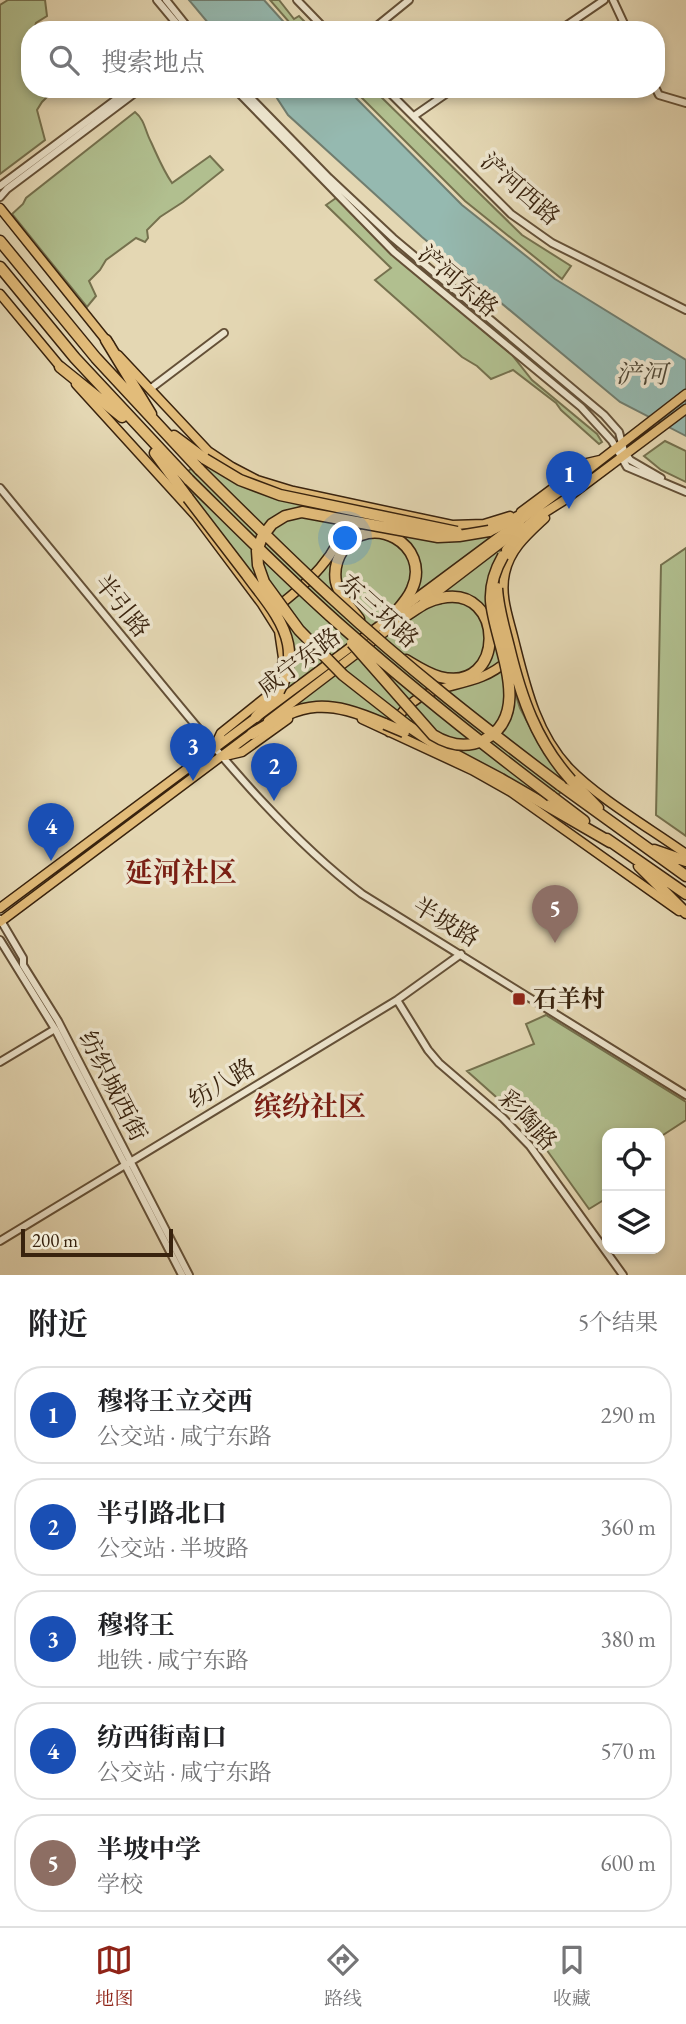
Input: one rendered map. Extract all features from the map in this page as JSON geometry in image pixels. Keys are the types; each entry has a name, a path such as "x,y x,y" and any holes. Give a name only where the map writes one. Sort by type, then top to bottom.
{"highway":[{"name":"东三环路","path":"0,241 74,332 155,423 200,470 365,628 476,721 621,831 686,876"},
{"name":"东三环路","path":"0,267 75,358 136,426 324,611 441,711 610,842 686,894"},
{"path":"106,340 143,398 155,423 240,480 286,497 449,531 494,530"},
{"path":"60,367 109,408 136,426 283,627 289,645 286,677 279,691 256,718"},
{"path":"536,510 494,530 468,536 438,537 306,512 281,518 269,527 260,541 257,555 260,573 282,609 343,675 406,729 512,785 610,842"},
{"path":"324,611 426,729 449,743 463,745 488,738 505,718 509,706 509,681 491,599 493,577 505,553 536,510"},
{"path":"365,628 336,582 338,559 353,540 364,534 390,534 403,542 413,556 416,577 411,593 393,615"},
{"path":"505,553 497,579 498,601 526,708 541,740 571,780 621,831"},
{"path":"396,654 443,678 462,677 477,668 488,653 491,631 483,614 465,600 453,597 438,598 407,615"},
{"path":"252,734 287,713 312,707 342,709 387,728 406,729"},
{"path":"644,846 686,862"},
{"path":"629,856 686,914"}],"main road":[{"path":"0,208 106,340 202,445 232,467 279,488 464,526 495,522 536,510"},
{"path":"0,294 60,367 196,516 279,631 283,661 278,680 267,697 221,733 215,748"},
{"name":"咸宁东路","path":"1,921 407,615 536,510 686,394"},
{"name":"咸宁东路","path":"0,908 474,554 536,510 557,506 686,409"},
{"path":"268,614 305,584 326,561 342,533 351,503"},
{"path":"557,506 522,540 506,566 503,594 532,706 546,735 565,764 584,781 686,853"},
{"path":"474,554 508,523"},
{"path":"387,728 398,715 424,694 489,673 517,652"},
{"path":"222,757 242,752 288,718 313,712 349,715 387,728 511,792 686,914"}],"street":[{"path":"157,0 174,21"},
{"path":"166,0 183,21"},
{"path":"297,0 317,21"},
{"path":"383,21 409,0"},
{"path":"573,21 604,0"},
{"path":"613,0 623,21"},
{"path":"665,97 686,103"},
{"path":"0,186 118,98"},
{"path":"0,197 128,98"},
{"name":"浐河东路","path":"243,98 394,252 574,401 620,445"},
{"name":"浐河东路","path":"251,98 309,159 393,238 595,407 617,429 624,456"},
{"name":"浐河西路","path":"395,98 511,214 542,236 686,310"},
{"path":"414,116 440,98"},
{"path":"150,389 224,333"},
{"path":"624,456 629,468 686,492"},
{"name":"半引路","path":"0,488 215,748"},
{"name":"半坡路","path":"215,748 316,856 362,894 686,1095"},
{"name":"纺织城西街","path":"1,921 23,958 23,965 58,1021 182,1275"},
{"name":"纺织城西街","path":"0,940 55,1029 189,1275"},
{"name":"纺八路","path":"0,1241 397,1000 461,954"},
{"name":"彩陶路","path":"397,1000 439,1063 496,1111 530,1146 623,1275"},
{"path":"0,1062 55,1029"}],"green space":[{"path":"8,0 45,0 47,16 39,21 21,21 21,98 46,98 37,110 45,140 0,174 0,5"},
{"path":"270,0 279,0 294,19 299,16 304,21 288,21"},
{"path":"362,98 382,98 522,235 571,266 562,279 465,201"},
{"path":"135,112 143,122 172,183 210,156 223,170 160,217 147,230 148,238 145,242 136,238 106,260 89,281 96,296 87,307 12,214 26,198"},
{"path":"336,198 389,251 512,355 532,380 597,434 602,442 599,444 556,403 513,370 491,379 375,280 391,268 326,205"},
{"path":"665,441 686,451 686,482 661,470 644,456"},
{"path":"201,460 460,541 496,534 503,546 491,572 513,687 520,708 540,746 567,784 551,804 404,729 366,714 292,708 280,694 291,650 178,480"},
{"path":"686,548 686,836 656,815 661,565"},
{"path":"546,1015 686,1102 686,1120 665,1134 665,1128 602,1128 602,1201 589,1209 522,1120 467,1071 534,1044 526,1024"}],"water":[{"path":"189,0 264,0 283,21 206,21"},
{"name":"浐河","path":"277,98 356,98 462,205 555,279 686,360 686,436 620,402 422,237 288,115"}],"place":[{"name":"穆将王立交西","path":"569,509"},
{"name":"穆将王","path":"193,781"},
{"name":"半引路北口","path":"274,801"},
{"name":"纺西街南口","path":"51,861"},
{"name":"半坡中学","path":"555,943"},
{"name":"石羊村","path":"519,999"}],"district":[{"name":"延河社区","path":"181,872"},
{"name":"缤纷社区","path":"310,1106"}]}
